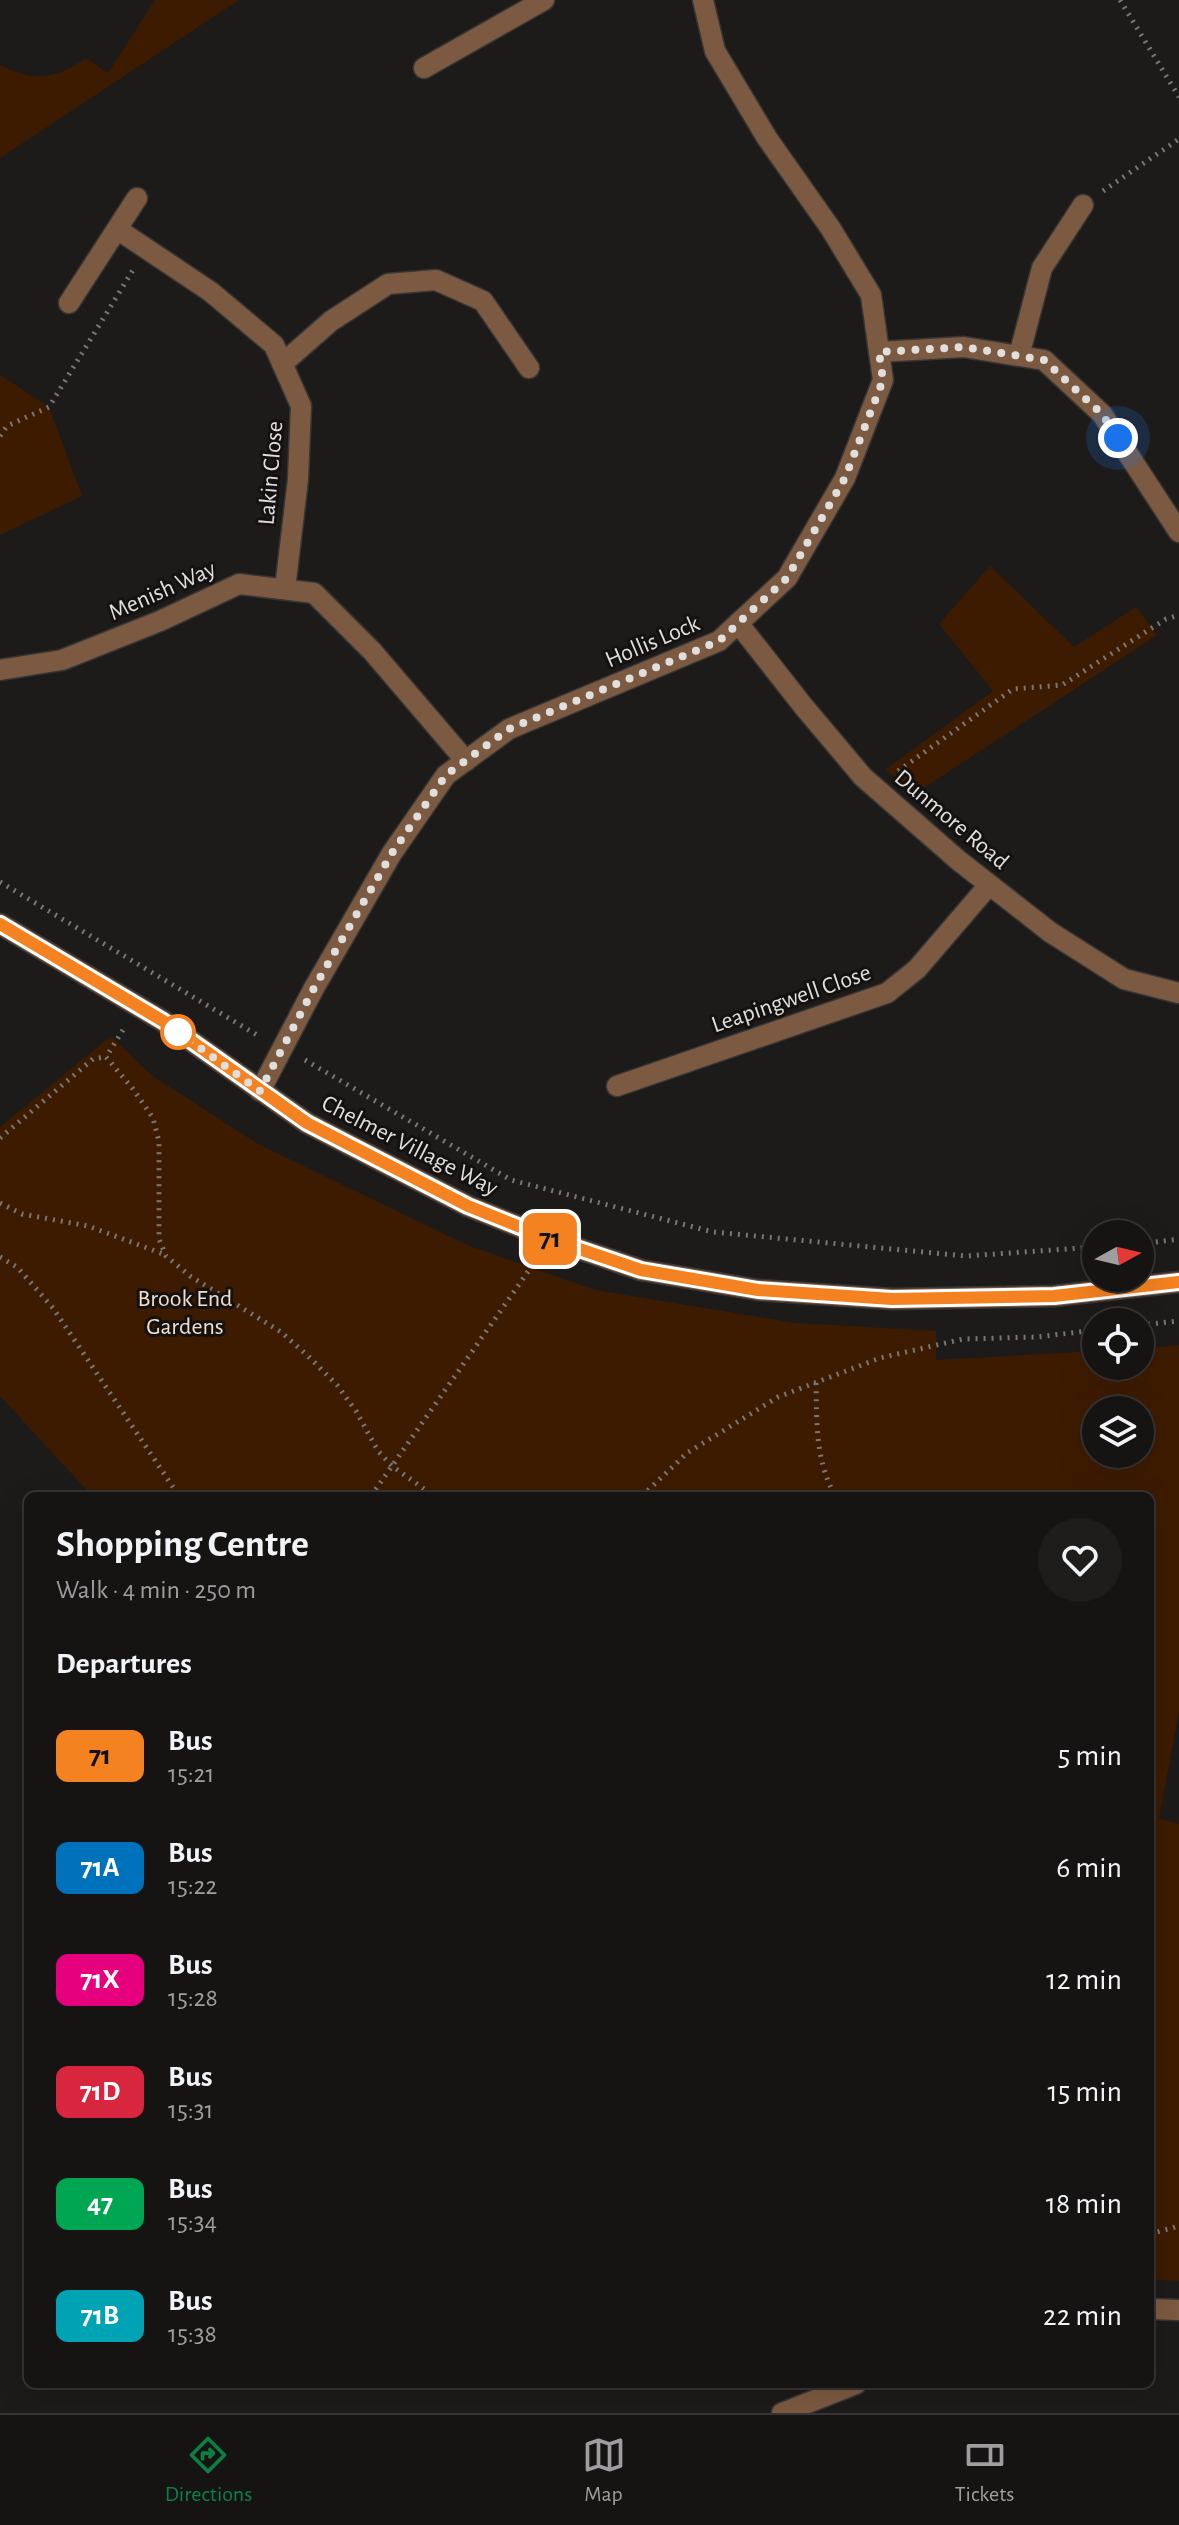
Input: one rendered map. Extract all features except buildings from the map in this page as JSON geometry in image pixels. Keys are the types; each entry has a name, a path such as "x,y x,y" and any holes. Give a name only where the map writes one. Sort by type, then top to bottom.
{"street":[{"path":"424,68 544,0"},
{"name":"Hollis Lock","path":"260,1091 314,988 392,853 446,775 509,729 719,641 787,578 845,478 883,380 871,295 831,229 767,138 715,51 703,0"},
{"path":"69,303 137,198"},
{"path":"1019,356 1042,268 1083,205"},
{"name":"Lakin Close","path":"117,229 211,292 274,345 301,406 298,479 285,589"},
{"path":"282,364 331,321 388,284 436,280 483,301 529,368"},
{"path":"879,352 964,347 1044,360 1102,414 1179,532"},
{"name":"Menish Way","path":"0,670 62,660 160,621 239,584 314,593 372,651 466,761"},
{"name":"Dunmore Road","path":"738,623 804,707 875,787 989,885 1050,932 1124,979 1179,993"},
{"name":"Leapingwell Close","path":"617,1086 887,993 917,969 989,885"},
{"name":"Chelmer Village Way","path":"0,924 139,1006 307,1123 455,1199 550,1239 641,1270 758,1290 892,1299 1054,1296 1179,1282"},
{"path":"1154,2309 1179,2310"},
{"path":"782,2413 846,2388"}],"path":[{"path":"1120,0 1179,97"},
{"path":"1083,205 1179,139"},
{"path":"0,436 7,426 49,407 146,249"},
{"path":"875,787 1013,689 1062,685 1166,619 1179,615"},
{"path":"0,882 283,1050 308,1061 511,1180 713,1232 966,1256 1082,1248"},
{"path":"0,1138 93,1059 106,1057 160,977"},
{"path":"106,1057 153,1118 159,1142 159,1239 166,1256"},
{"path":"0,1203 22,1214 88,1226 166,1256 190,1276 281,1332 350,1402 378,1451 392,1466 428,1492"},
{"path":"374,1492 550,1239"},
{"path":"1154,1242 1179,1239"},
{"path":"0,1257 17,1267 53,1308 176,1492"},
{"path":"1154,1324 1179,1321"},
{"path":"646,1492 687,1453 778,1397 880,1358 963,1339 1037,1337 1082,1332"},
{"path":"816,1383 818,1448 833,1492"},
{"path":"1154,2233 1179,2226"}],"green space":[{"path":"155,0 239,0 0,158 0,65 23,74 44,76 64,71 86,58 108,73"},
{"path":"0,375 49,407 82,496 0,535"},
{"path":"990,566 1074,647 1136,607 1157,635 913,795 886,769 993,691 939,624"},
{"name":"Brook End Gardens","path":"111,1036 151,1075 258,1144 467,1245 595,1290 796,1323 936,1331 936,1360 1082,1352 1082,1380 1154,1380 1154,1348 1179,1345 1179,1712 1159,1818 1179,1824 1179,2281 1154,2279 1154,1492 88,1492 0,1396 0,1127"}],"bus line":[{"name":"71","path":"0,924 163,1021 307,1123 468,1206 550,1239 641,1270 758,1290 892,1299 1054,1296 1179,1282"}],"route":[{"path":"178,1032 260,1091 314,988 392,853 446,775 509,729 719,641 787,578 845,478 883,380 879,352 964,347 1044,360 1102,414 1118,438"}]}
